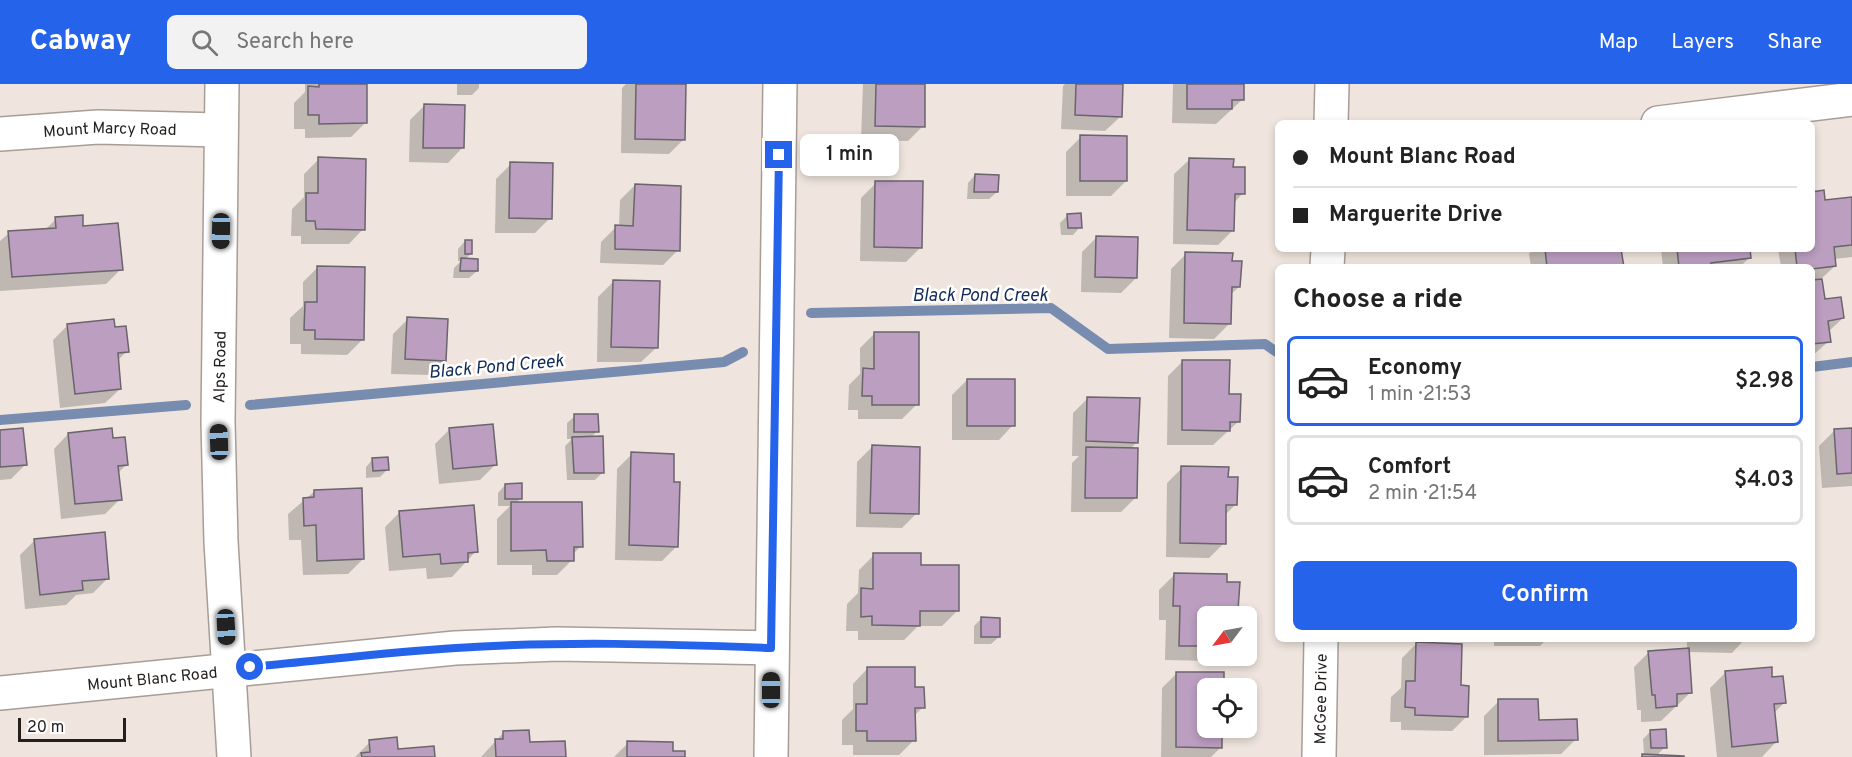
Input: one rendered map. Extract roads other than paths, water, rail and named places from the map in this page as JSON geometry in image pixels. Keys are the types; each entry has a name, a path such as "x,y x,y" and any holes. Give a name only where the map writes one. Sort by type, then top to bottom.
{"street":[{"name":"Alps Road","path":"222,84 218,422 228,670 234,757"},
{"path":"771,757 780,84"},
{"path":"1331,120 1332,84"},
{"path":"1682,120 1852,99"},
{"name":"Mount Marcy Road","path":"0,134 98,127 220,130"},
{"name":"McGee Drive","path":"1319,757 1321,642"},
{"name":"Mount Blanc Road","path":"0,693 455,648 557,644 771,648"}],"waterway":[{"name":"Black Pond Creek","path":"811,313 1051,308 1108,349 1265,344 1275,351"},
{"name":"Black Pond Creek","path":"250,405 724,362 743,352"},
{"name":"Black Pond Creek","path":"1815,367 1852,362"},
{"name":"Black Pond Creek","path":"0,420 186,405"}]}
